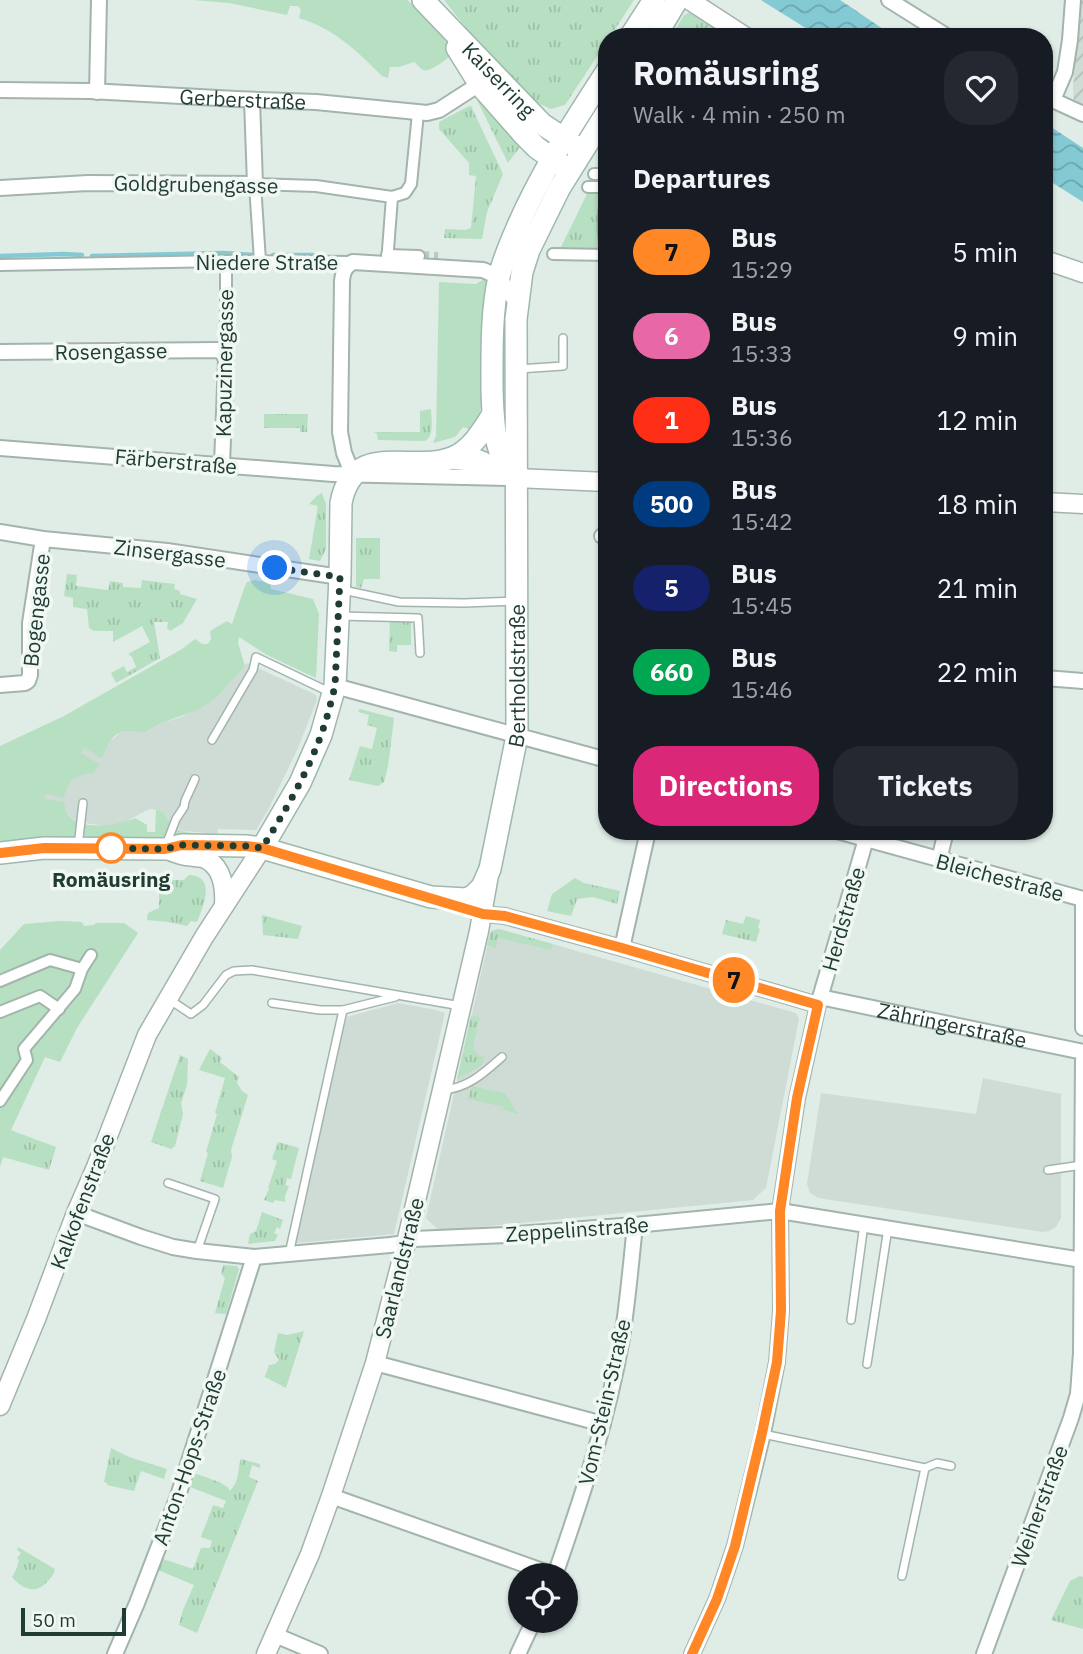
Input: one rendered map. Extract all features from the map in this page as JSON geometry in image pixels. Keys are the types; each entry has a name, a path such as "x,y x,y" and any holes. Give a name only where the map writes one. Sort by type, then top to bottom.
{"main road":[{"name":"Kaiserring","path":"423,0 449,26 458,52 542,124 573,145"},
{"path":"636,28 654,0"},
{"path":"660,28 677,0"},
{"name":"Kaiserring","path":"487,79 529,141 567,175"},
{"name":"Bertholdstraße","path":"490,869 517,736 517,304 529,250 567,175 573,145 598,91"},
{"name":"Bertholdstraße","path":"516,478 505,465 498,449 493,414 493,339 499,277 528,202 551,158 573,145 598,121"},
{"path":"0,853 44,848 165,849 182,845 262,848 305,771 321,735 335,686 343,491 353,475 371,464 442,461 452,458 474,442 493,414 507,428 517,421"},
{"path":"452,458 479,461 516,478"},
{"name":"Zähringerstraße","path":"262,848 430,897 466,899 473,896 482,887 490,869"}],"street":[{"path":"97,92 99,0"},
{"path":"689,0 732,28"},
{"path":"889,0 934,28"},
{"path":"1053,92 1065,72 1073,0"},
{"name":"Gerberstraße","path":"0,90 316,102 427,113 439,110 487,79"},
{"path":"252,100 260,261"},
{"path":"1053,101 1083,114"},
{"path":"387,259 392,197 405,193 411,184 418,113"},
{"name":"Goldgrubengasse","path":"0,188 146,182 255,184 316,186 392,197"},
{"path":"588,187 598,187"},
{"path":"553,254 598,254"},
{"name":"Niedere Straße","path":"0,265 353,262 419,256"},
{"name":"Niedere Straße","path":"387,259 483,270 499,277"},
{"name":"Kapuzinergasse","path":"222,464 226,361 222,352 226,344 226,261"},
{"path":"353,262 343,272 342,281 340,432 344,453 353,475"},
{"path":"1053,263 1083,273"},
{"path":"499,277 517,304"},
{"name":"Rosengasse","path":"0,352 215,349 222,352"},
{"name":"Färberstraße","path":"0,447 353,475 516,478"},
{"path":"516,478 598,482"},
{"path":"1053,502 1083,504"},
{"name":"Zinsergasse","path":"0,532 236,561 340,583"},
{"name":"Bogengasse","path":"0,685 20,685 28,681 30,675 30,623 43,539"},
{"path":"1053,679 1083,681"},
{"path":"335,686 598,758"},
{"path":"622,948 646,840"},
{"name":"Herdstraße","path":"692,1654 717,1599 735,1546 762,1433 778,1349 781,1311 780,1211 797,1098 819,1001 866,840"},
{"name":"Bleichestraße","path":"869,840 1083,900"},
{"path":"939,860 944,840"},
{"name":"Kalkofenstraße","path":"0,1406 147,1035 250,863 262,848"},
{"path":"165,849 183,856 203,858 215,867 222,879 224,906"},
{"name":"Saarlandstraße","path":"266,1654 305,1566 375,1363 483,914 490,869"},
{"name":"Zähringerstraße","path":"430,897 483,914 505,916 819,1001 1083,1052"},
{"path":"1083,900 1083,1028"},
{"path":"0,1101 27,1060 24,1049 75,989 82,969 92,955"},
{"path":"0,981 50,960 82,969"},
{"path":"0,1012 40,996 59,1009"},
{"name":"Weiherstraße","path":"984,1654 1078,1394 1082,1353 1083,1060"},
{"name":"Zeppelinstraße","path":"76,1213 173,1247 254,1257 406,1243 414,1239 506,1235 780,1211 1082,1260"},
{"name":"Vom-Stein-Straße","path":"559,1563 581,1502 603,1424 622,1338 635,1225"},
{"name":"Anton-Hops-Straße","path":"115,1654 177,1499 254,1257"},
{"path":"375,1363 603,1424"},
{"path":"331,1496 521,1563"},
{"path":"518,1654 528,1633"},
{"path":"275,1635 320,1654"}],"lane":[{"path":"517,369 563,366 563,338"},
{"path":"340,583 399,602 516,601"},
{"path":"338,616 418,618 420,653"},
{"path":"212,740 253,670 256,657 323,689 335,686"},
{"path":"165,849 195,779"},
{"path":"78,848 83,803"},
{"path":"167,998 191,1014 203,1005 226,975 234,971 252,970 461,1006"},
{"path":"272,1003 320,1010 343,1010 399,996"},
{"path":"289,1254 343,1010"},
{"path":"442,1090 477,1079 502,1057"},
{"path":"1048,1170 1083,1165"},
{"path":"169,1183 215,1199 197,1251"},
{"path":"851,1320 864,1224"},
{"path":"867,1364 888,1228"},
{"path":"762,1433 925,1468 937,1463 951,1466"},
{"path":"902,1576 925,1468"}],"shaded area":[{"path":"1081,0 1083,107 1074,104 1073,87"},
{"path":"247,663 316,695 317,700 298,748 256,830 218,829 217,834 184,831 170,825 163,812 152,809 123,823 105,826 78,822 66,811 44,799 45,794 66,787 80,774 80,753 84,747 109,742 120,733 131,730 144,733 161,723 182,717 215,699"},
{"path":"499,929 796,1013 799,1019 766,1188 753,1200 439,1231 426,1218 490,934"},
{"path":"398,1003 445,1013 394,1234 286,1244 325,1081 330,1080 347,1017"},
{"path":"983,1078 1061,1094 1061,1218 1056,1227 1043,1232 818,1198 810,1193 807,1184 821,1093 976,1114"}],"green space":[{"path":"193,0 407,0 431,21 454,53 426,70 414,62 390,67 388,78 382,76 335,35 299,18 301,10 298,6 290,6 287,15 229,3"},
{"path":"444,0 634,0 616,28 598,28 598,55 565,105 551,109 537,103 467,29"},
{"path":"691,13 714,28 676,28 684,15"},
{"path":"477,100 481,100 523,143 508,163"},
{"path":"469,106 503,174 487,212 482,239 444,238 445,229 471,228 476,176 469,175 469,163 439,129 439,122"},
{"path":"589,190 598,190 598,249 560,249"},
{"path":"486,278 489,281 484,392 479,416 472,430 463,427 455,437 433,443 436,436 439,282 476,284"},
{"path":"431,409 431,431 425,441 378,440 374,432 420,432 420,411"},
{"path":"264,414 308,414 307,432 300,432 300,428 264,428"},
{"path":"322,493 326,504 326,549 320,561 309,559 318,506 309,504"},
{"path":"356,538 380,538 380,579 364,579 361,588 356,587"},
{"path":"67,574 77,575 76,586 108,590 110,581 123,583 123,587 141,588 142,580 175,584 174,589 180,591 180,594 197,599 183,623 170,631 167,628 168,622 154,622 160,658 116,683 111,673 124,666 127,672 136,667 128,654 150,642 142,626 113,642 113,631 94,631 89,628 87,609 73,607 73,598 64,596"},
{"path":"255,580 270,583 271,589 313,599 319,614 316,678 267,655 239,637 238,643 245,666 215,699 198,710 161,723 144,733 121,732 112,739 102,759 84,747 81,753 99,764 93,773 73,779 64,798 46,794 44,799 64,802 70,817 84,824 120,823 135,818 147,825 147,832 155,832 156,810 163,812 177,829 217,834 217,837 27,839 0,843 0,746 64,716 195,639 202,644 208,644 211,639 210,631 227,621 232,624 247,582"},
{"path":"411,619 411,645 397,645 397,652 389,651 390,620"},
{"path":"360,709 394,718 388,766 384,782 378,786 349,780 360,746 372,749 377,728 367,725 369,715 358,712"},
{"path":"189,875 198,877 205,887 206,894 197,922 191,921 187,926 147,920 148,913 159,908 159,882 184,880"},
{"path":"575,878 584,883 620,891 617,904 593,897 577,899 571,916 547,911 552,894"},
{"path":"262,915 302,926 298,939 263,935"},
{"path":"746,916 760,920 756,942 722,934 726,920 743,924"},
{"path":"82,922 84,926 124,923 138,933 77,1028 60,1062 45,1057 11,1130 13,1131 0,1166 0,950 24,924"},
{"path":"498,929 553,944 551,950 498,938 496,948 487,945 491,931"},
{"path":"471,1016 480,1017 473,1047 478,1055 484,1057 482,1065 457,1079"},
{"path":"210,1049 222,1058 220,1062 239,1077 237,1083 248,1095 231,1150 232,1157 223,1188 200,1181 225,1078 199,1070"},
{"path":"180,1055 188,1059 187,1085 181,1103 183,1114 175,1146 171,1149 151,1142"},
{"path":"472,1086 505,1093 518,1114 503,1110 504,1107 468,1099"},
{"path":"13,1131 56,1147 49,1170 3,1157"},
{"path":"278,1142 299,1148 291,1179 287,1178 285,1185 289,1186 285,1202 275,1200 273,1203 264,1200 277,1161 272,1159"},
{"path":"262,1212 283,1220 280,1229 277,1227 274,1233 278,1235 275,1241 248,1244 250,1234 256,1231"},
{"path":"223,1265 237,1266 239,1269 226,1314 215,1313 225,1278 221,1274"},
{"path":"304,1331 286,1388 265,1377 269,1365 279,1360 274,1352 278,1333 287,1335"},
{"path":"111,1448 129,1457 167,1469 164,1479 141,1471 134,1491 107,1485 104,1482"},
{"path":"241,1459 260,1464 260,1468 252,1465 249,1477 258,1481 197,1633 179,1625 194,1585 158,1570 163,1559 193,1569 201,1548 210,1548 212,1541 201,1537 213,1505 223,1508 226,1501 190,1487 194,1473 219,1482 229,1488 229,1491 237,1480"},
{"path":"18,1547 55,1569 52,1577 42,1587 28,1589 12,1577 21,1553 17,1550"},
{"path":"1083,1577 1083,1629 1051,1620 1070,1581"}],"water":[{"path":"761,0 840,0 882,28 806,28"},
{"path":"1053,128 1083,148 1083,202 1053,183"}],"waterway":[{"path":"92,256 223,253 254,255"},
{"path":"0,256 82,255"},
{"path":"273,255 313,255"}],"tunnel":[{"path":"419,256 438,257"}],"bus line":[{"name":"7","path":"0,853 44,848 165,849 182,845 253,846 483,914 505,916 818,1005 797,1098 780,1211 781,1311 777,1362 735,1546 717,1599 692,1654"}],"place":[{"name":"Romäusring","path":"111,848"}],"route":[{"path":"111,848 103,848 165,849 182,845 262,848 275,827 300,783 321,735 332,698 335,686 340,577 275,568"}]}
